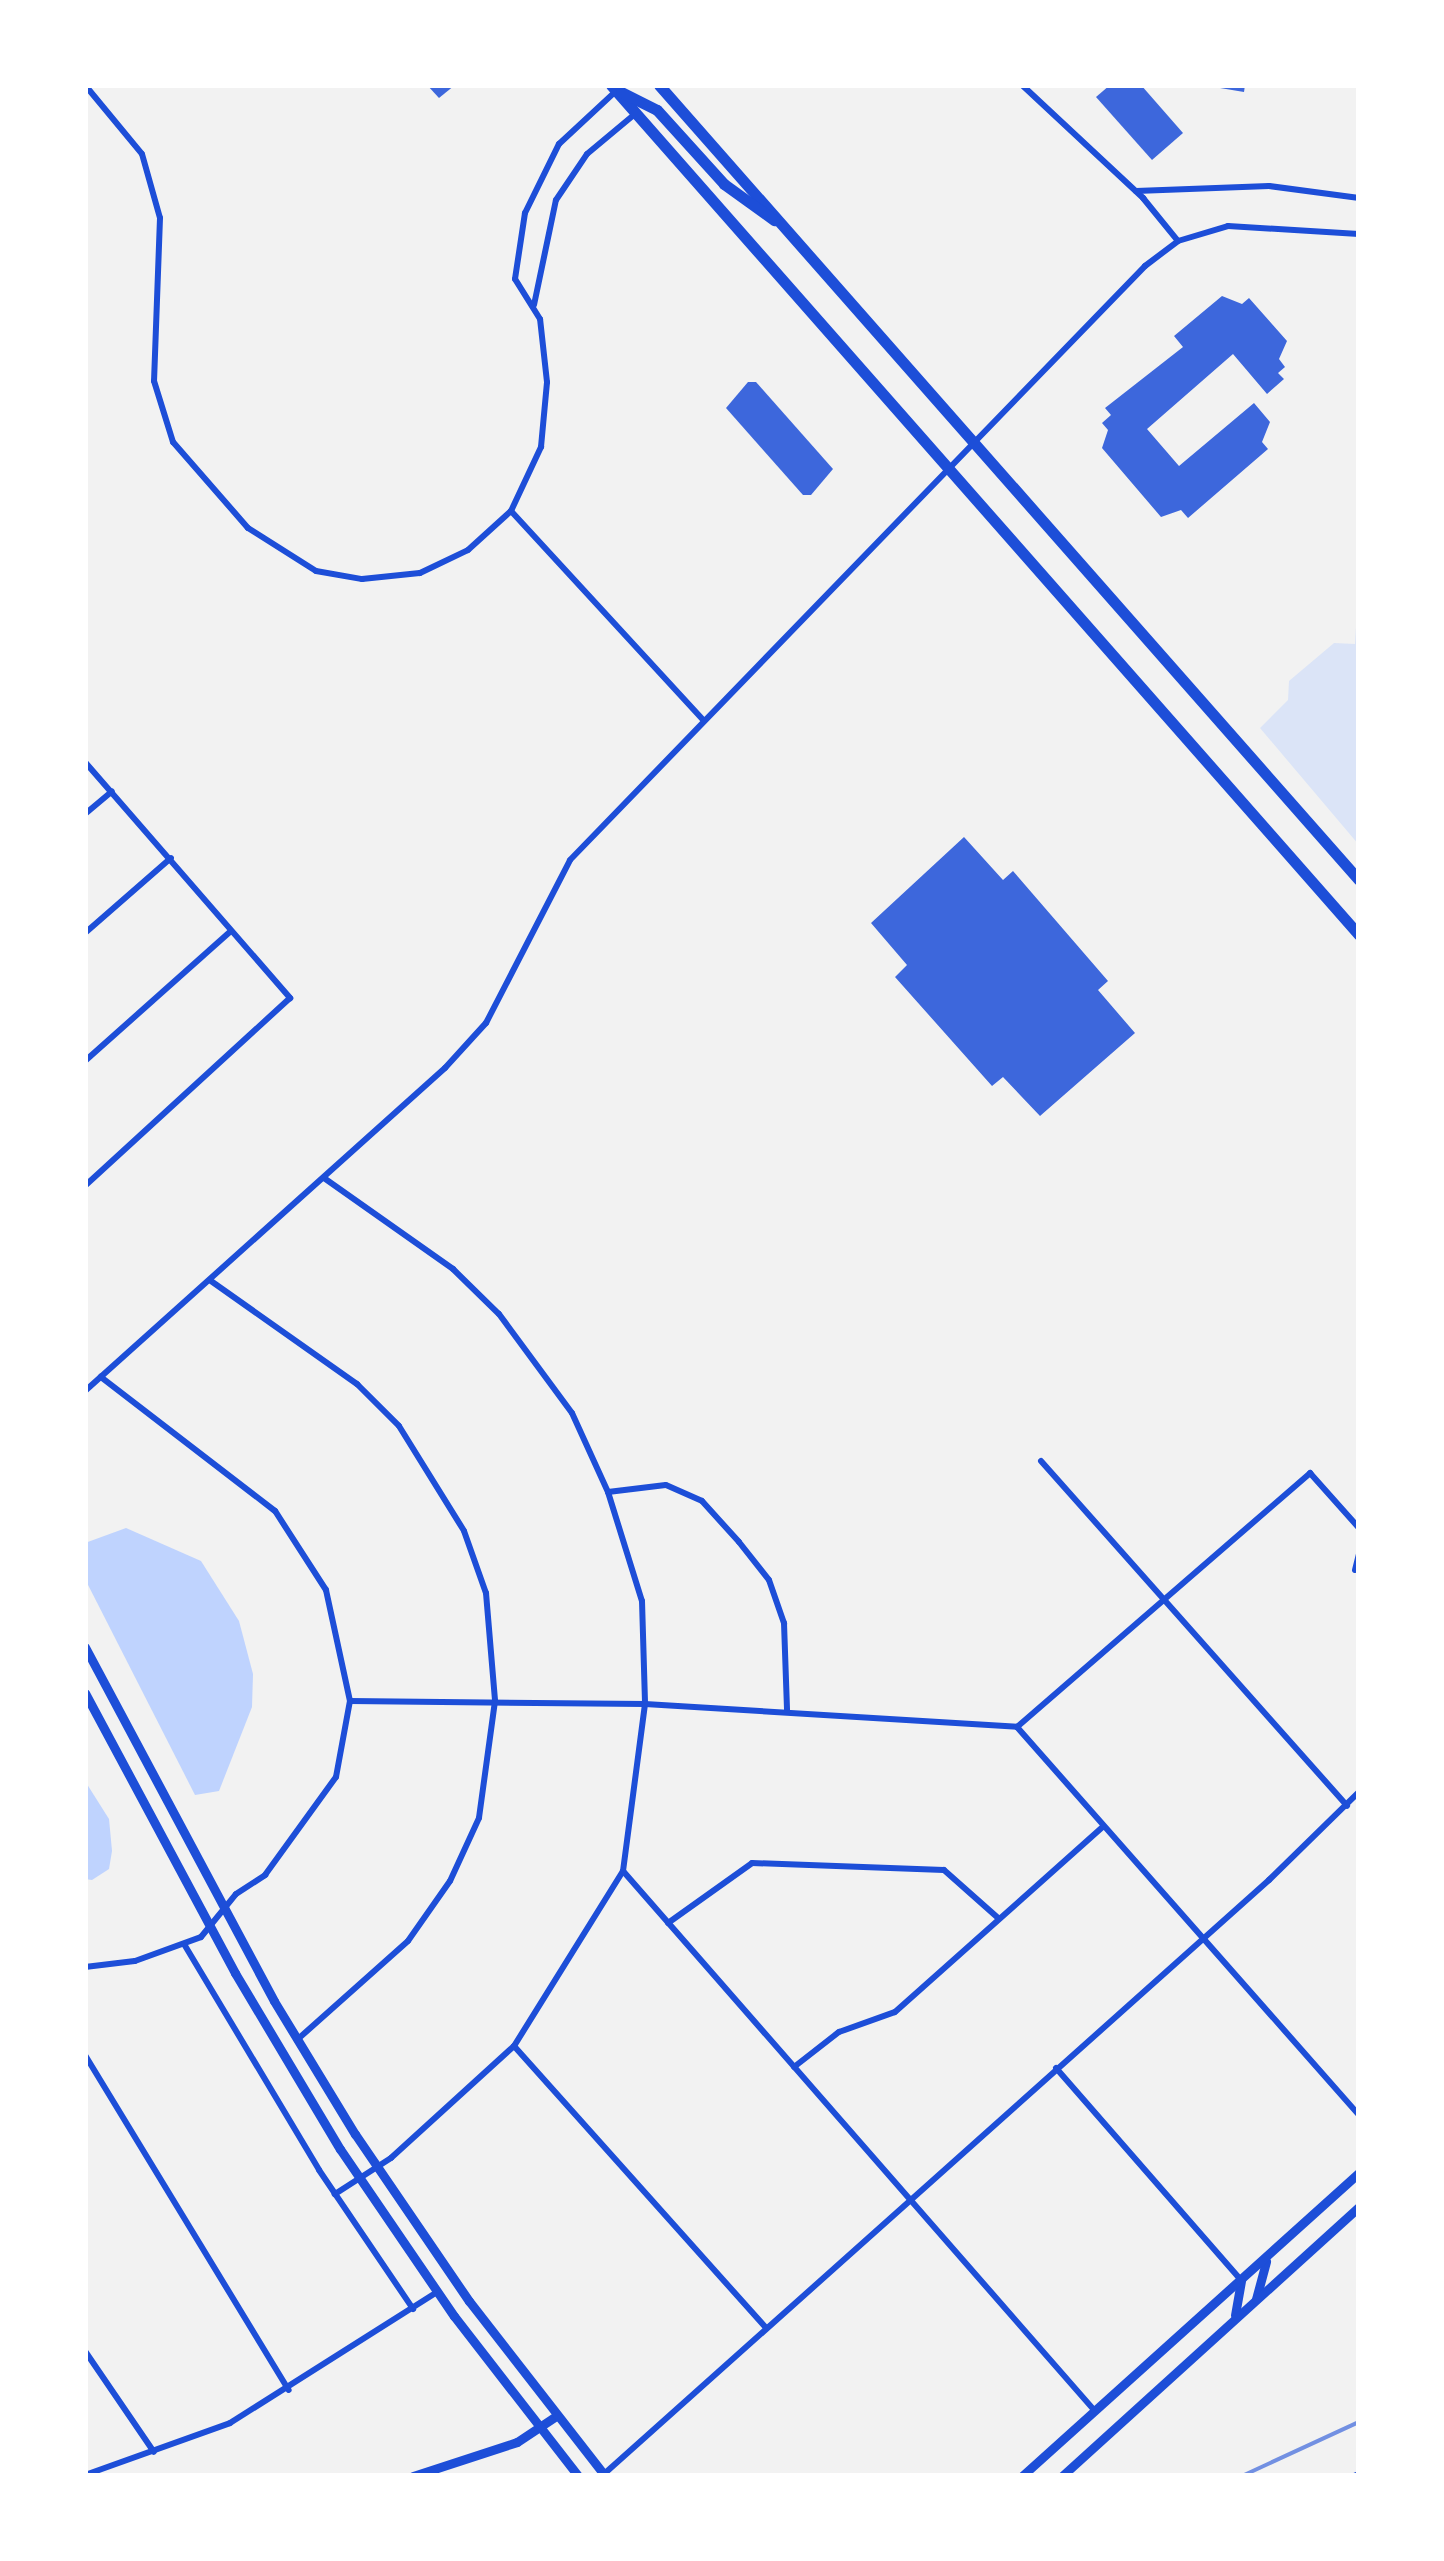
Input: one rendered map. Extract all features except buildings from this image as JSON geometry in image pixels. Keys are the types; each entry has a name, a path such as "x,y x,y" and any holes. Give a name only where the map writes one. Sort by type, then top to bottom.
{"highway":[{"path":"659,85 1359,880"},
{"path":"614,88 652,106 724,184 786,228"},
{"path":"614,88 1357,932"}],"main road":[{"path":"85,1647 297,2040 377,2168 556,2416 605,2475"},
{"path":"85,1692 210,1926 360,2179 437,2292 578,2476"},
{"path":"1022,2476 1359,2173"},
{"path":"1062,2476 1359,2207"},
{"path":"1256,2299 1270,2254"},
{"path":"1234,2318 1241,2280"},
{"path":"413,2476 540,2429 556,2416"}],"street":[{"path":"85,85 142,154 160,218 154,381 174,442 248,528 316,571 362,579 420,573 468,550 511,512 542,448 546,382 534,305 556,200 587,154 636,113"},
{"path":"1022,85 1136,191 1178,242"},
{"path":"534,305 515,279 532,192 566,136 614,88"},
{"path":"1136,191 1269,186 1359,198"},
{"path":"85,1390 324,1178 486,1023 570,860 1145,266 1178,242 1242,224 1359,234"},
{"path":"511,512 702,720"},
{"path":"85,762 290,998 85,1186"},
{"path":"85,814 112,790"},
{"path":"85,932 170,858"},
{"path":"85,1061 231,932"},
{"path":"324,1178 453,1269 499,1314 572,1412 608,1492 642,1601 645,1704 623,1870 514,2046 377,2168 335,2194"},
{"path":"211,1281 357,1384 432,1469 486,1593 495,1701 479,1818 450,1881 408,1941 297,2040"},
{"path":"85,1968 135,1961 184,1944 210,1926 295,1842 336,1777 350,1702 326,1590 275,1511 100,1377"},
{"path":"1041,1461 1347,1806"},
{"path":"1017,1727 1310,1473 1359,1528"},
{"path":"608,1492 666,1486 702,1501 739,1542 769,1580 784,1623 787,1710"},
{"path":"1355,1570 1359,1554"},
{"path":"350,1702 645,1704 1017,1727 1359,2115"},
{"path":"605,2475 1205,1938 1359,1792"},
{"path":"794,2067 839,2032 895,2012 1102,1827"},
{"path":"668,1922 752,1863 944,1870 998,1918"},
{"path":"623,1870 1094,2410"},
{"path":"184,1944 335,2194 413,2309"},
{"path":"514,2046 766,2328"},
{"path":"85,2055 290,2390"},
{"path":"1056,2068 1241,2280"},
{"path":"85,2474 230,2423 290,2390 437,2292"},
{"path":"85,2351 154,2452"}],"shaded area":[{"path":"1359,576 1359,845 1260,728 1288,700 1289,681 1334,643 1355,644"}],"water":[{"path":"126,1528 201,1561 239,1621 253,1674 252,1707 219,1791 195,1795 85,1579 85,1543"},
{"path":"85,1781 109,1819 112,1851 109,1869 92,1880 85,1879"}],"railway":[{"path":"1242,2476 1359,2422"}]}
